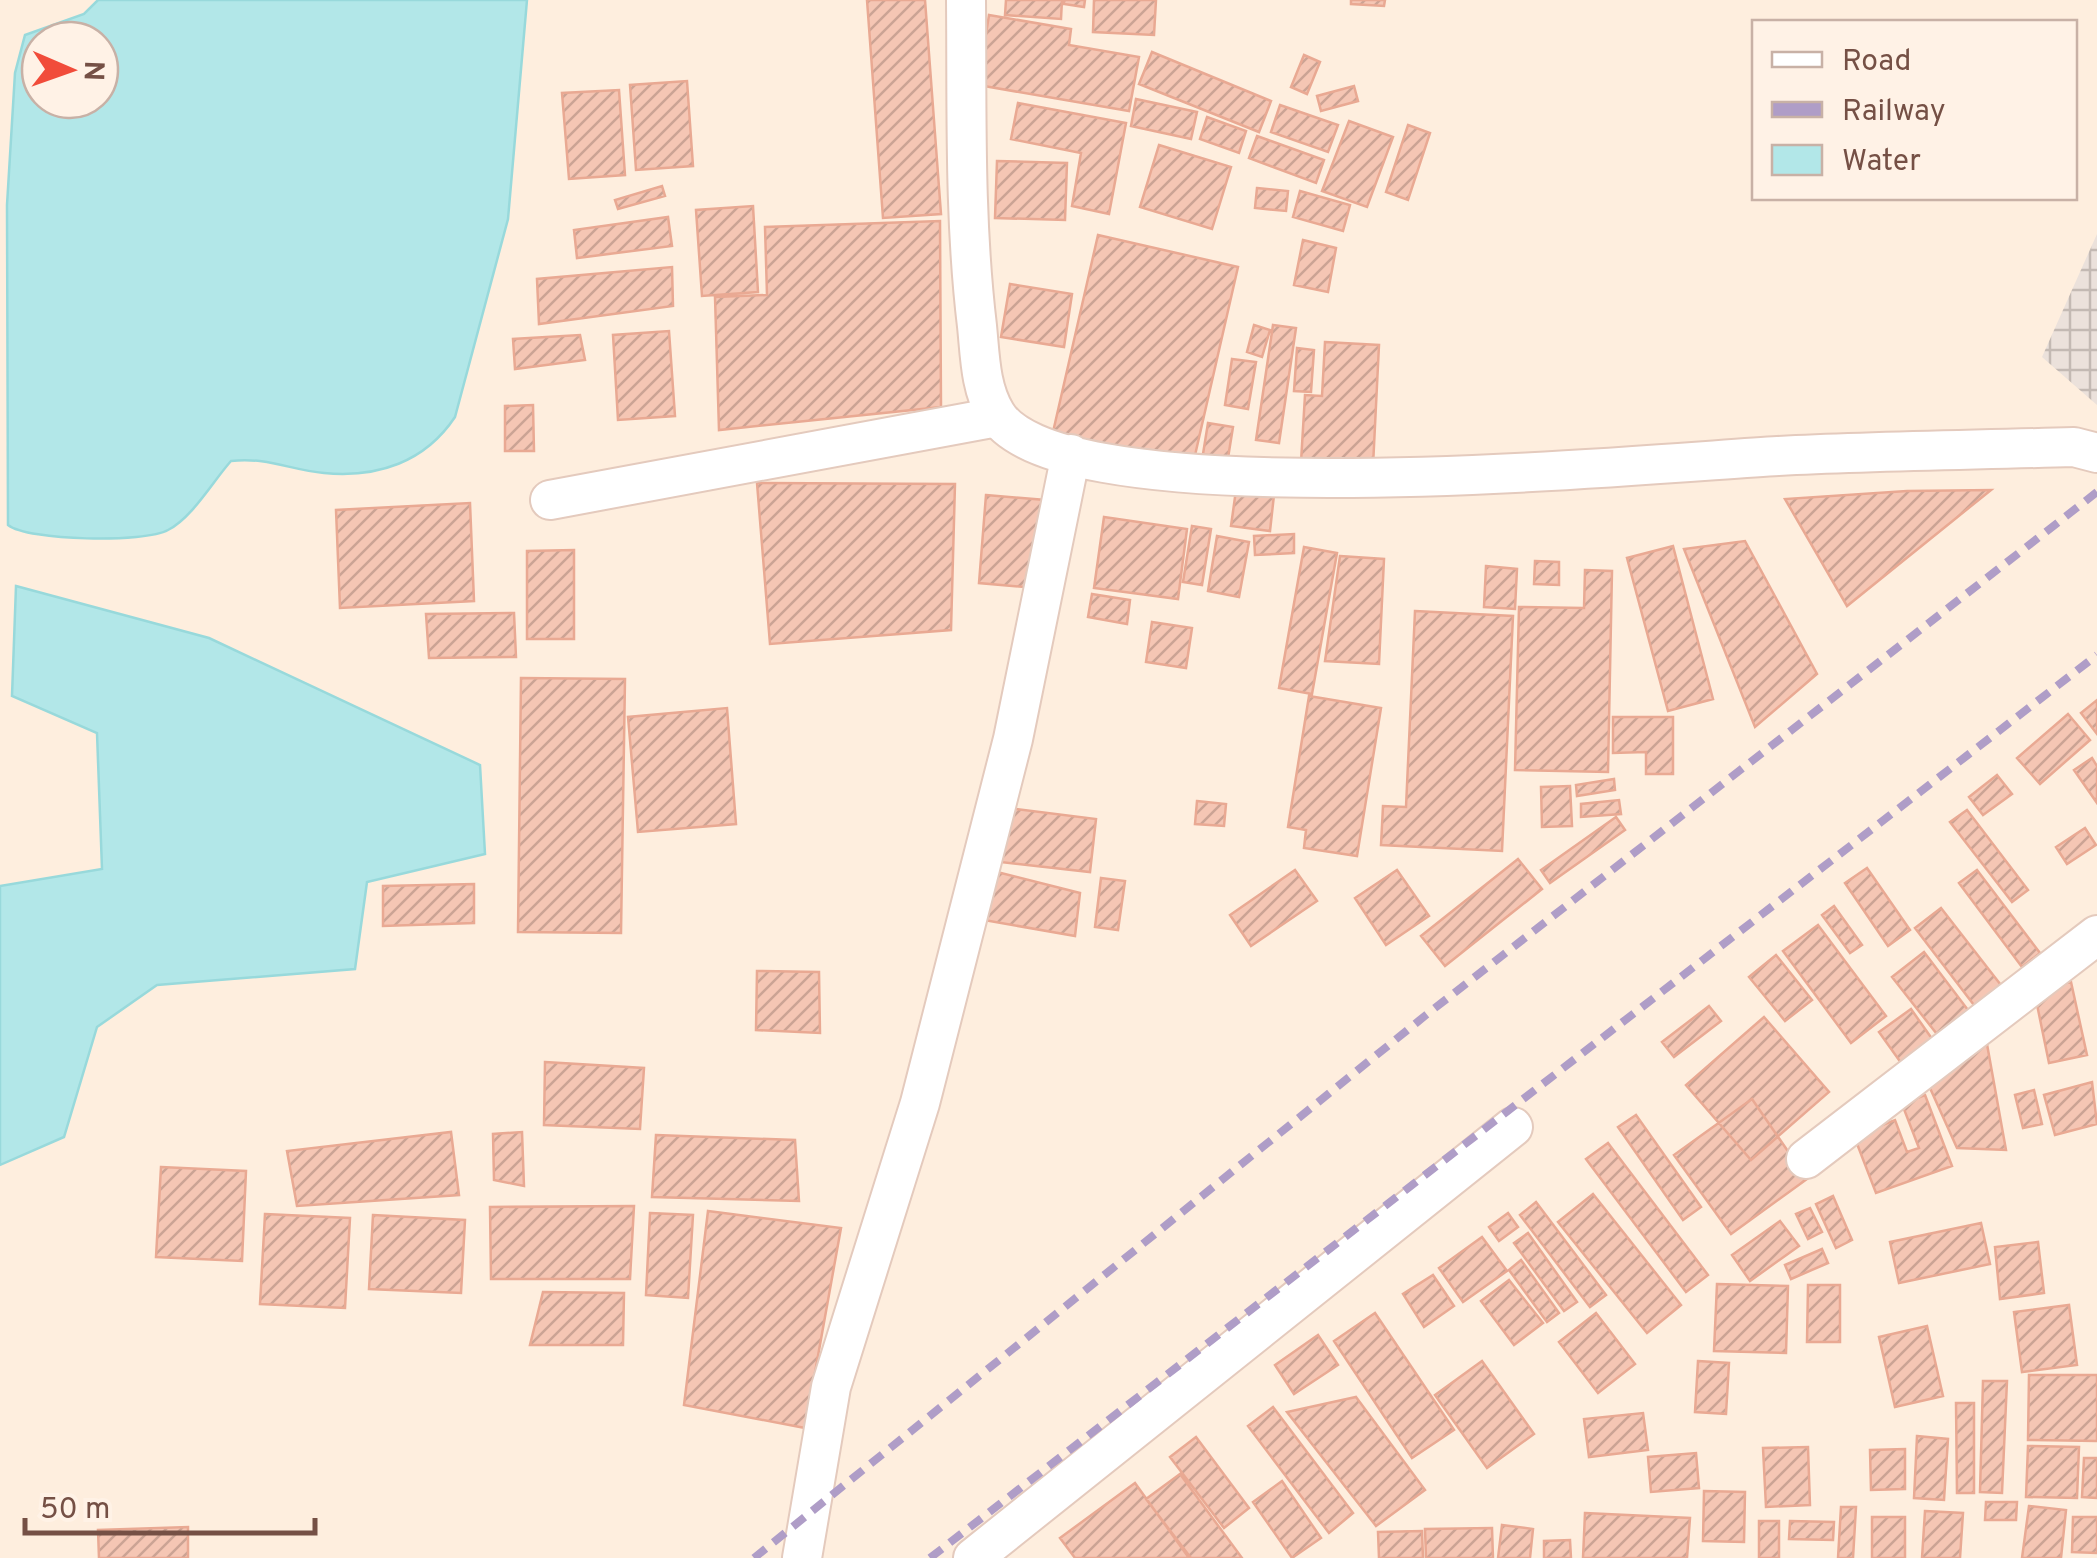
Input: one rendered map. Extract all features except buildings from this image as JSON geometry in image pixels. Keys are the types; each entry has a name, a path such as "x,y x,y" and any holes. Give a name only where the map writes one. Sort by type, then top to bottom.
{"street":[{"path":"966,0 969,255 984,387 997,418 1027,439 1071,454 1217,476 1344,480 1784,456 2074,447 2097,453"},
{"path":"550,500 997,418"},
{"path":"802,1558 830,1386 920,1103 1013,738 1071,454"},
{"path":"1806,1160 2097,935"},
{"path":"973,1558 1513,1127"}],"shaded area":[{"path":"2097,234 2097,405 2042,357"}],"water":[{"path":"98,0 527,0 508,219 455,417 443,433 415,456 363,473 324,473 256,461 231,461 185,517 155,534 61,537 8,525 7,205 15,73 20,54 20,120 120,120 120,20 67,20 84,14"},
{"path":"16,586 209,638 480,765 485,854 367,882 355,969 157,985 97,1027 64,1137 0,1165 0,886 102,869 97,733 12,696"}],"railway":[{"path":"754,1558 1426,1015 2097,492"},
{"path":"930,1558 2097,655"}]}
